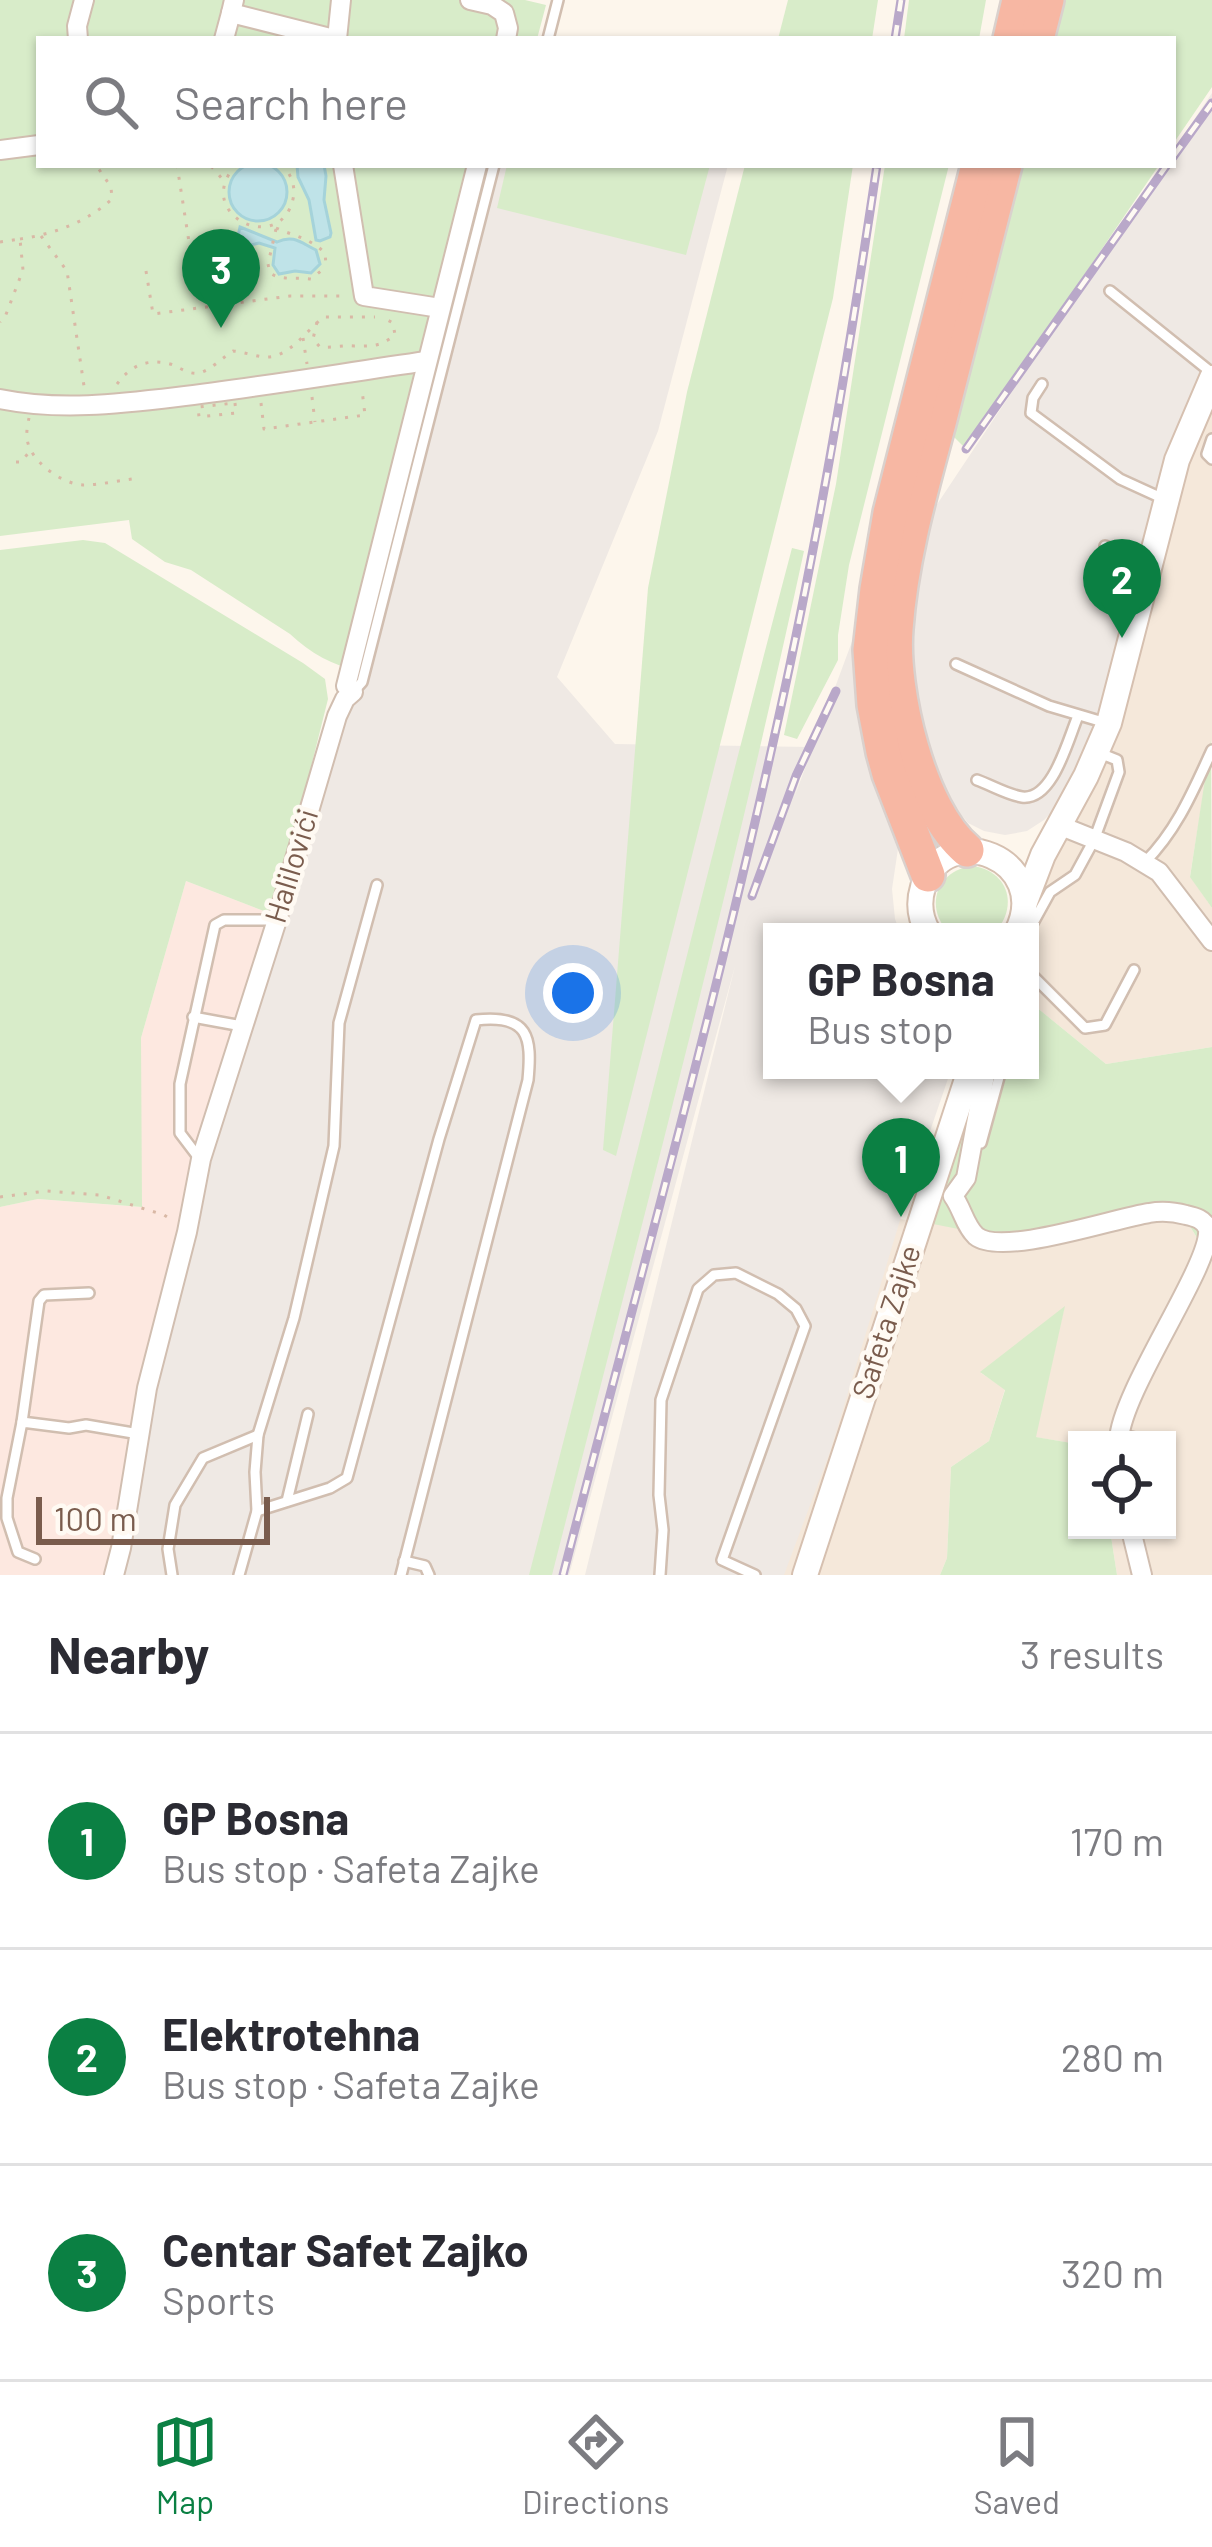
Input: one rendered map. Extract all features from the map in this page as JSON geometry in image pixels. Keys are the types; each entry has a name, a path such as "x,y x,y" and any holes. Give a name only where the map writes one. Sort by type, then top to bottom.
{"highway":[{"path":"1013,36 1039,12"},
{"path":"928,875 883,752 870,650 890,513 977,168"},
{"path":"976,851 944,826 915,756 898,682 896,631 914,520 1004,168"}],"main road":[{"path":"1023,923 1043,855 1108,723 1185,436 1212,376"},
{"path":"925,923 921,891 938,864 950,856 1015,849 1033,842 1072,800"},
{"path":"976,851 996,856 1019,880 1023,923"},
{"name":"Safeta Zajke","path":"794,1575 955,1079"},
{"name":"Safeta Zajke","path":"809,1575 953,1204 969,1079"}],"street":[{"path":"78,36 84,0"},
{"path":"336,36 341,0"},
{"path":"470,0 504,13 507,36"},
{"path":"225,36 232,6 327,36"},
{"path":"0,150 36,146"},
{"path":"343,168 364,296 440,308"},
{"path":"350,689 476,168"},
{"path":"0,399 93,406 427,361"},
{"name":"Halilovići","path":"114,1575 147,1388 188,1232 201,1159 337,716 350,689"},
{"path":"1061,826 1160,872 1212,941"},
{"path":"984,1079 965,1178 953,1204 975,1235 991,1241 1030,1240 1154,1212 1185,1214 1203,1221 1210,1232 1181,1307 1121,1431"},
{"path":"809,1575 883,1369"},
{"path":"1133,1539 1142,1575"}],"lane":[{"path":"549,36 558,0"},
{"name":"Halilovići","path":"350,689 362,682 493,168"},
{"path":"1110,291 1212,376"},
{"path":"1042,384 1031,413 1120,479 1166,500"},
{"path":"1212,439 1207,454 1212,459"},
{"path":"1105,546 1150,565"},
{"path":"956,664 1078,716 1108,723"},
{"path":"977,780 1023,797 1037,795 1049,785 1078,716"},
{"path":"1145,862 1179,820 1212,751"},
{"path":"1024,923 1050,892 1075,875 1094,840 1119,772 1117,760 1097,752"},
{"path":"239,1575 257,1511 258,1435 294,1318 334,1146 339,1023 377,885"},
{"path":"201,1159 180,1133 180,1084 214,925 236,919 277,920"},
{"path":"1039,982 1085,1028 1095,1028 1105,1025 1134,970"},
{"path":"193,1017 242,1026"},
{"path":"257,1511 347,1478 439,1138 476,1020 506,1021 523,1031 531,1046 528,1080 401,1575"},
{"path":"953,1204 998,1079"},
{"path":"660,1575 662,1400 698,1288 714,1275 736,1273 778,1294 796,1309 806,1326 722,1560 755,1575"},
{"path":"35,1558 18,1552 8,1518 8,1498 39,1301 44,1295 89,1293"},
{"path":"287,1501 308,1414"},
{"path":"22,1422 69,1428 86,1425 139,1435"},
{"path":"172,1575 168,1549 175,1505 203,1458 258,1435"},
{"path":"404,1561 425,1566 429,1575"}],"path":[{"path":"0,242 41,236 80,222 112,199 111,187 98,168"},
{"path":"178,168 199,308"},
{"path":"214,168 225,182"},
{"path":"234,168 224,193 231,214 249,226 273,227 314,243 325,253 326,267 311,279 279,278 268,268 273,227 288,213 295,192 286,168"},
{"path":"41,236 67,271 81,365 93,406"},
{"path":"0,322 23,270 20,239"},
{"path":"146,271 153,314 290,296 364,296"},
{"path":"93,406 132,367 163,363 194,374 233,351 272,357 295,344 317,322 334,316 380,316 393,323 396,332 375,347 324,348 314,343 317,322"},
{"path":"261,401 264,429 315,422 365,415 362,387"},
{"path":"311,394 315,422"},
{"path":"31,404 27,438 45,467 64,481 80,485 132,479"},
{"path":"16,463 30,449"},
{"path":"0,1196 46,1191 100,1196 164,1214 188,1232"}],"shaded area":[{"path":"1212,93 1212,379 1119,690 1056,808 1044,820 1027,831 1005,835 968,823 955,807 899,842 892,889 897,923 763,923 763,1079 948,1079 831,1449 784,1575 585,1575 735,966 569,1575 118,1575 151,1388 187,1232 345,699 359,687 493,168 727,168 658,431 557,677 615,744 810,747 794,798 860,620 1161,168 1176,168 1176,147"},
{"path":"1212,379 1212,740 1190,876 1212,908 1212,1047 1106,1064 1039,1009 1039,923 1026,923 1023,917"},
{"path":"186,881 274,915 118,1575 0,1575 0,1207 38,1199 141,1207 141,1038"},
{"path":"1149,1212 1189,1225 1212,1256 1212,1575 1117,1575 1111,1539 1176,1539 1176,1431 1068,1431 1068,1442 1035,1437 1064,1309 981,1373 1005,1389 989,1441 951,1467 947,1558 940,1575 772,1575 892,1218 928,1223"}],"green space":[{"path":"0,0 525,0 546,5 538,36 36,36 36,168 489,168 360,671 322,658 191,570 165,562 132,539 129,520 0,536"},
{"path":"788,0 878,0 872,36 779,36"},
{"path":"909,0 986,0 980,36 904,36"},
{"path":"1057,0 1212,0 1212,87 1176,140 1176,36 1048,36"},
{"path":"506,168 709,168 686,255 497,208"},
{"path":"744,168 853,168 833,298 616,1156 603,1150 648,588 687,392"},
{"path":"885,168 948,168 849,565 838,660 797,739 784,735 836,484"},
{"path":"1011,168 1157,168 966,449 941,424"},
{"path":"83,540 105,543 303,663 325,679 328,699 274,915 186,881 141,1038 142,1207 38,1199 0,1207 0,550"},
{"path":"792,548 804,551 746,808 552,1575 529,1575 725,804"},
{"path":"1211,740 1212,908 1190,877"},
{"path":"961,869 985,869 1002,882 1008,901 1001,923 942,923 938,891"},
{"path":"1039,1009 1106,1064 1212,1047 1212,1256 1189,1225 1149,1213 1029,1243 928,1223 973,1079 1039,1079"},
{"path":"1065,1306 1036,1437 1068,1442 1068,1539 1111,1539 1117,1575 940,1575 947,1558 951,1467 989,1441 1005,1390 980,1372"}],"water":[{"path":"244,168 272,168 284,181 284,203 269,218 247,218 232,203 232,181"},
{"path":"297,168 325,168 330,237 316,240 309,200"},
{"path":"240,227 277,242 302,242 316,250 320,264 311,273 279,274 273,265 275,248 259,243 250,245 255,256 246,263 221,243 228,235 238,236"}],"railway":[{"path":"895,36 901,0"},
{"path":"1176,153 1212,103"},
{"path":"563,1575 756,820 808,575 877,168"},
{"path":"966,449 1165,168"},
{"path":"752,896 796,776 836,691"}],"place":[{"name":"Centar Safet Zajko","path":"221,328"},
{"name":"Elektrotehna","path":"1122,638"},
{"name":"GP Bosna","path":"901,1217"}]}
